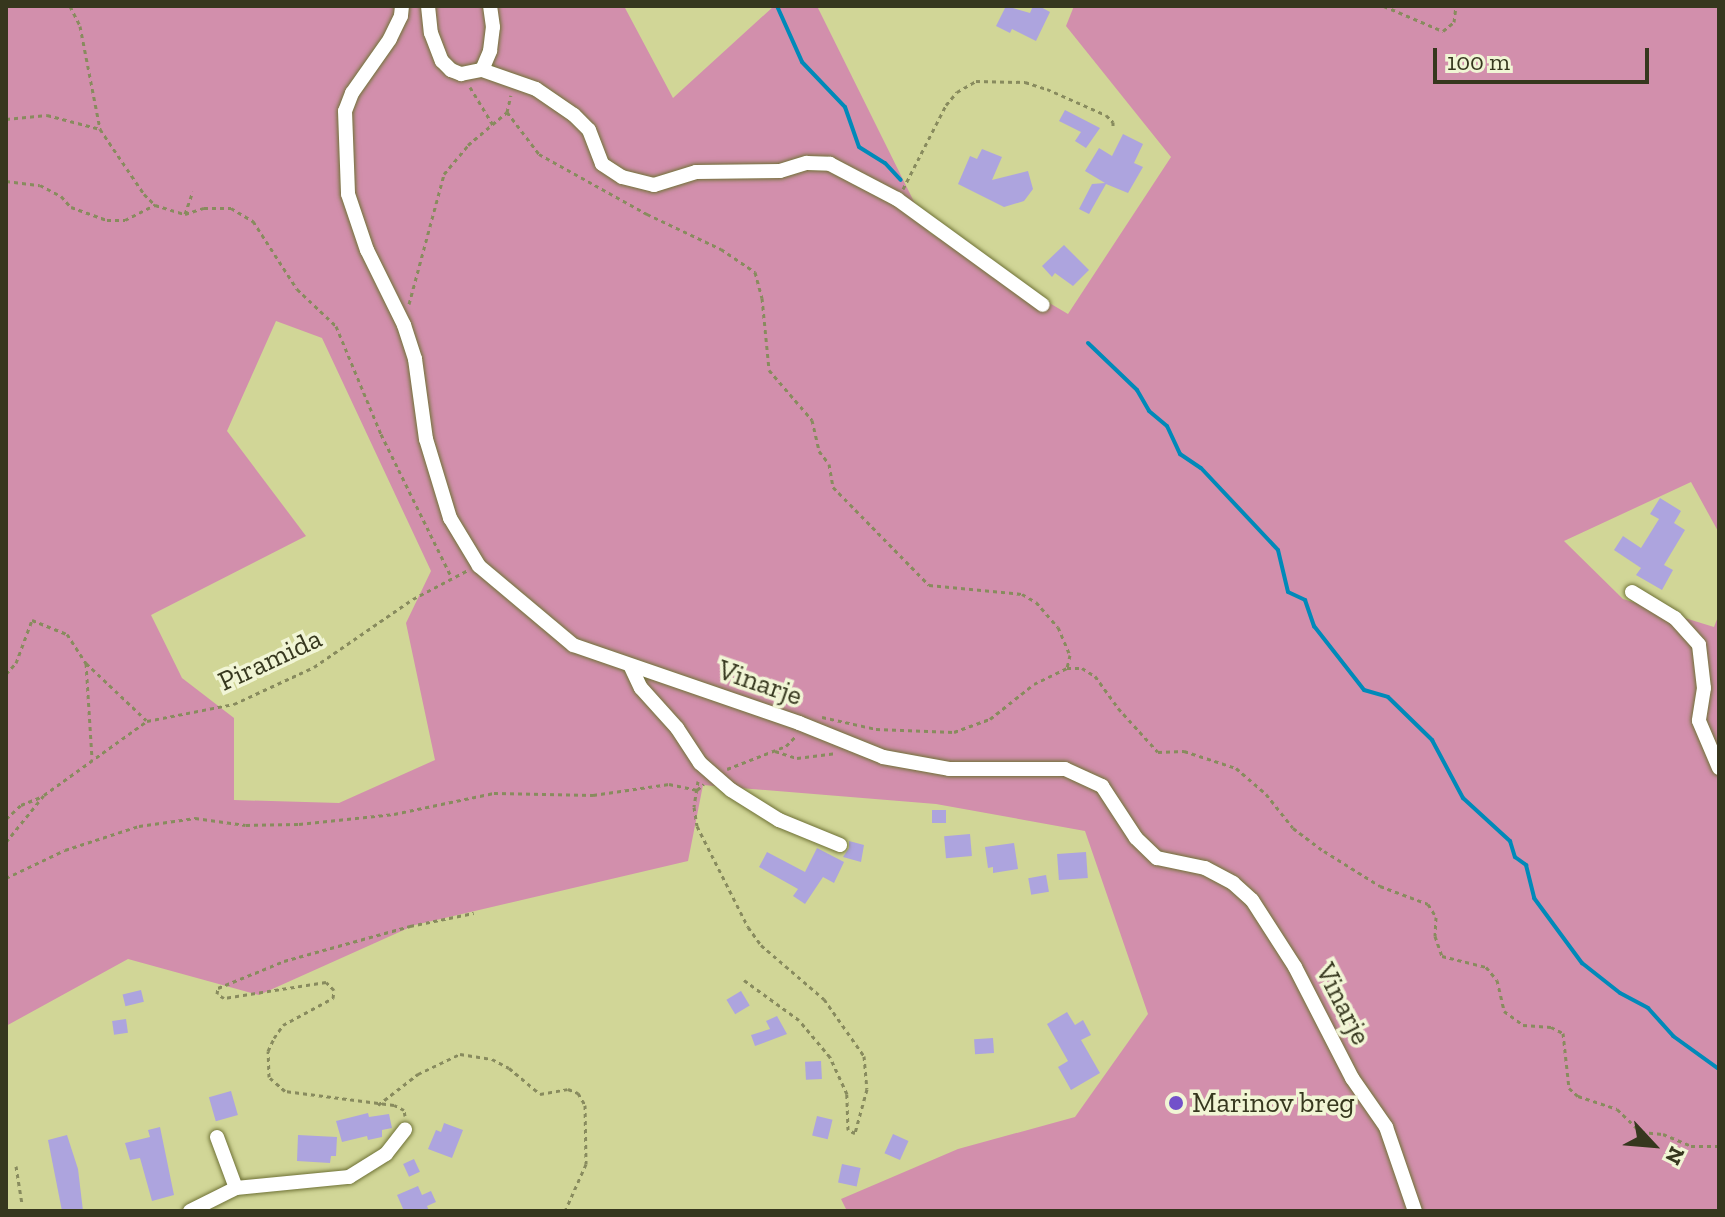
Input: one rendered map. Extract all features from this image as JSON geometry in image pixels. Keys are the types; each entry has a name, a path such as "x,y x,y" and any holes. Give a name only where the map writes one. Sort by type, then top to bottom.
{"street":[{"name":"Vinarje","path":"402,6 401,16 390,39 352,93 345,111 348,194 367,250 404,325 415,359 426,439 450,518 479,566 573,645 799,723 857,748 883,757 949,769 1065,769 1102,786 1136,838 1157,858 1205,868 1233,883 1252,900 1295,967 1352,1078 1386,1127 1415,1211"},
{"path":"428,6 431,33 442,61 461,74 482,70 536,89 574,115 589,130 602,164 622,177 654,185 696,172 752,173 780,171 807,163 830,164 897,199 1043,305"},
{"path":"482,70 490,51 493,27 490,6"},
{"path":"1632,592 1675,618 1699,645 1704,688 1699,721 1719,768"},
{"path":"631,667 641,688 677,728 700,763 715,776 766,813 840,845"},
{"path":"190,1211 236,1188 349,1177 386,1154 405,1130"},
{"path":"217,1137 236,1188"}],"path":[{"path":"70,6 80,26 100,129 144,194 155,205 185,214 204,208 231,208 253,221 297,289 336,326 381,434 451,576"},
{"path":"1384,6 1443,31 1454,22 1456,6"},
{"path":"461,74 493,125"},
{"path":"897,199 946,105 957,92 976,81 1025,82 1047,89 1106,115 1113,122 1113,129"},
{"path":"404,325 444,174 468,145 507,112 539,154 647,214 721,249 755,272 762,298 769,370 812,420 819,451 829,464 833,487 929,585 1022,594 1036,602 1058,627 1070,655 1067,668"},
{"path":"6,119 47,115 100,129"},
{"path":"6,181 40,185 61,196 71,207 107,220 125,220 155,205"},
{"path":"185,214 193,191"},
{"name":"Piramida","path":"6,842 44,795 147,721 234,704 314,667 451,576 479,566"},
{"path":"6,674 16,663 32,620 67,634 86,663 147,721"},
{"path":"86,663 92,759"},
{"path":"6,878 65,850 139,826 195,818 246,825 299,824 394,814 494,793 593,795 669,784 697,790 741,761 792,743 799,723 826,716 876,729 954,732 990,719 1016,696 1067,668 1082,668 1095,676 1118,708 1158,752 1184,751 1236,768 1266,794 1293,828 1324,851 1380,886 1428,904 1436,917 1435,936 1442,956 1486,967 1497,980 1504,1011 1523,1025 1551,1027 1563,1033 1569,1088 1578,1096 1617,1109 1641,1132 1663,1134 1691,1146 1719,1146"},
{"path":"775,751 797,758 820,758 857,748"},
{"path":"700,763 697,826 761,945 824,999 864,1056 867,1089 855,1133 848,1130 847,1094 830,1057 799,1020 744,980"},
{"path":"6,819 21,805 44,795"},
{"path":"405,1130 404,1110 394,1105 285,1091 269,1077 268,1051 283,1025 333,998 331,986 326,982 224,998 217,994 218,988 284,961 410,926 474,913"},
{"path":"378,1105 418,1074 460,1054 492,1059 509,1068 540,1094 568,1089 578,1093 585,1105 586,1164 565,1211"},
{"path":"16,1166 22,1203"}],"shaded area":[{"path":"6,6 624,6 673,98 774,6 817,6 929,232 1068,314 1171,157 1066,26 1074,6 1719,6 1719,533 1691,482 1564,541 1623,599 1714,627 1719,614 1719,1211 847,1211 841,1199 958,1149 1075,1117 1148,1014 1085,831 936,804 703,785 688,861 415,925 259,995 128,959 6,1026","holes":["276,321 322,338 431,571 406,623 435,760 339,803 234,800 234,718 182,678 151,615 306,536 227,431"]}],"building":[{"path":"1006,6 1030,13 1033,6 1039,6 1050,12 1036,41 1012,29 1010,33 996,26"},
{"path":"1065,110 1100,128 1086,148 1075,141 1081,132 1059,121"},
{"path":"1123,134 1143,144 1134,163 1143,167 1128,193 1106,184 1089,214 1079,209 1092,184 1105,183 1085,171 1099,148 1112,156"},
{"path":"982,149 1002,157 992,180 1028,171 1033,189 1024,201 1004,207 958,184 970,156 977,159"},
{"path":"1064,245 1089,270 1073,286 1055,273 1052,277 1042,266"},
{"path":"1660,498 1681,511 1674,523 1685,530 1664,565 1673,570 1662,590 1636,575 1641,568 1614,550 1623,536 1641,548 1659,519 1650,514"},
{"path":"932,810 946,810 946,823 932,823"},
{"path":"970,834 972,856 946,858 944,836"},
{"path":"849,841 864,845 861,862 843,857 849,848"},
{"path":"1014,843 1018,869 993,873 993,867 988,868 985,847"},
{"path":"817,848 844,862 834,883 823,877 805,904 793,896 798,889 759,867 767,852 805,872"},
{"path":"1086,852 1088,878 1059,880 1057,854"},
{"path":"1046,875 1049,892 1031,895 1028,878"},
{"path":"141,990 144,1002 125,1006 123,995"},
{"path":"741,991 750,1006 735,1014 726,1000"},
{"path":"1067,1012 1075,1025 1083,1020 1091,1035 1081,1040 1100,1073 1071,1090 1058,1067 1068,1061 1047,1024"},
{"path":"777,1016 787,1034 755,1046 751,1035 770,1029 766,1021"},
{"path":"126,1019 128,1033 114,1035 112,1021"},
{"path":"993,1038 994,1053 975,1054 974,1039"},
{"path":"821,1061 822,1079 806,1080 805,1062"},
{"path":"231,1091 238,1115 216,1121 209,1097"},
{"path":"368,1113 369,1117 389,1114 392,1128 382,1130 382,1137 368,1140 367,1136 342,1142 336,1121"},
{"path":"817,1116 833,1120 828,1139 812,1135"},
{"path":"444,1123 463,1130 452,1158 428,1149 436,1130 441,1132"},
{"path":"160,1127 174,1195 152,1201 140,1158 130,1160 125,1143 150,1137 148,1130"},
{"path":"893,1134 909,1141 900,1160 884,1153"},
{"path":"67,1135 78,1169 83,1211 62,1211 48,1140"},
{"path":"298,1135 337,1137 336,1156 331,1156 330,1163 297,1161"},
{"path":"414,1159 420,1172 409,1177 403,1164"},
{"path":"842,1164 861,1168 857,1187 838,1183"},
{"path":"418,1186 422,1195 431,1191 436,1202 427,1206 429,1211 404,1211 397,1195"}],"waterway":[{"path":"777,6 802,62 845,107 859,147 885,163 901,180"},
{"path":"1088,343 1137,390 1149,411 1167,426 1180,454 1201,468 1278,550 1288,592 1305,600 1314,626 1364,690 1388,697 1432,740 1463,798 1510,841 1515,857 1526,865 1534,898 1582,963 1620,993 1648,1008 1673,1036 1719,1069"}],"place":[{"name":"Marinov breg","path":"1176,1103"}]}
